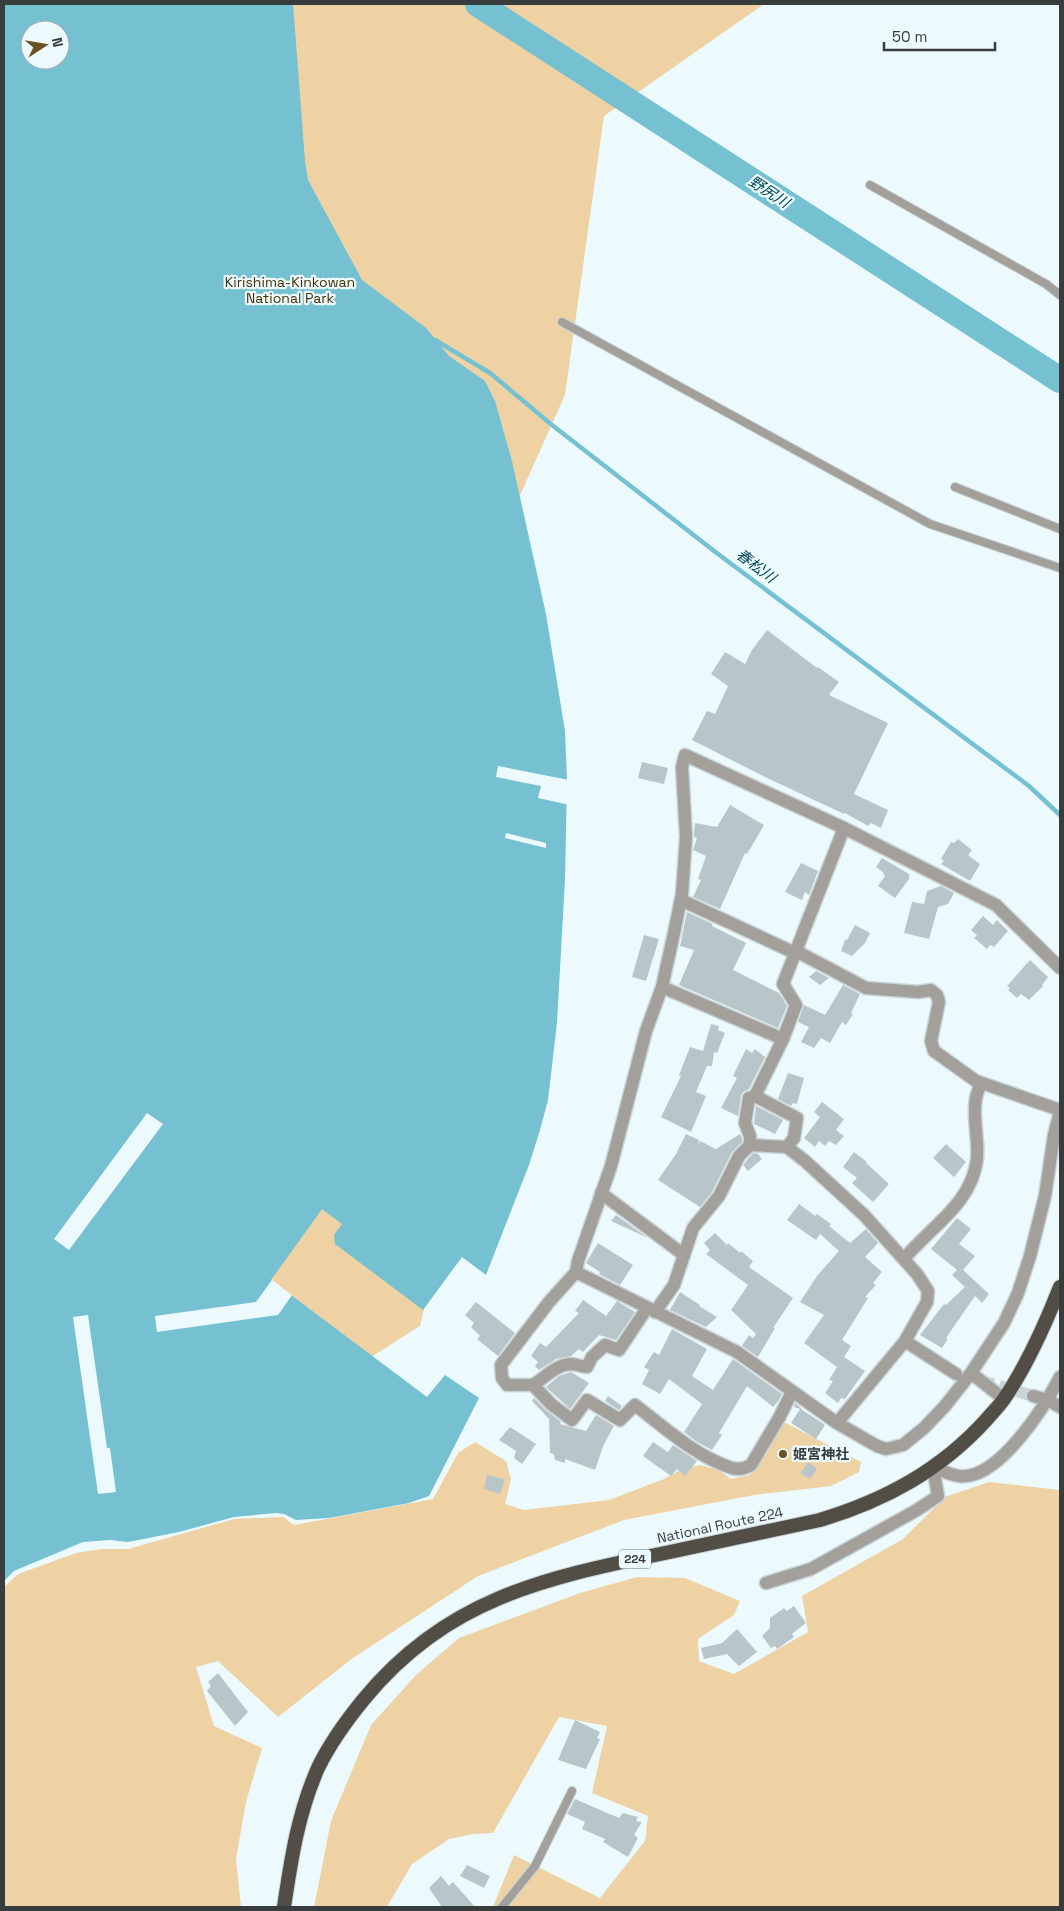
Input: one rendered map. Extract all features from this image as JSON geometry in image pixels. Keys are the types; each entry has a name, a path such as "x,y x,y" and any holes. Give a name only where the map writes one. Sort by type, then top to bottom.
{"highway":[{"name":"National Route 224","path":"284,1907 292,1852 302,1812 318,1768 342,1726 382,1677 412,1650 448,1623 531,1585 567,1575 820,1520 856,1510 906,1486 968,1440 1004,1399 1040,1337 1060,1287"}],"street":[{"path":"788,1147 794,1138 797,1118 755,1096 748,1098 745,1123 750,1136 750,1145 740,1156 719,1196 693,1228 674,1285 619,1350 606,1346 592,1357 587,1367 574,1364 555,1368 533,1385 507,1385 502,1378 501,1365 549,1302 576,1272 624,1122 650,1018 662,987 681,900 686,837 682,767 685,755 844,828 996,905 1060,968"},
{"path":"755,1096 796,1005 782,984 844,828"},
{"path":"576,1272 737,1352 837,1423 886,1449 903,1445 924,1428 945,1406 971,1373 1004,1323 1018,1292 1030,1256 1045,1196 1054,1135 1060,1111 981,1083 934,1051 931,1042 939,1002 938,995 932,990 918,992 866,988 796,952 681,900"},
{"path":"662,987 782,1039"},
{"path":"904,1260 917,1244 952,1211 967,1192 974,1174 977,1157 975,1098 981,1083"},
{"path":"750,1145 788,1147 864,1215 917,1274 928,1292 927,1302 905,1341 837,1423"},
{"path":"601,1193 684,1255"},
{"path":"905,1341 956,1374"},
{"path":"971,1373 1004,1399"},
{"path":"766,1583 811,1569 938,1496 933,1467 959,1476 976,1474 1006,1455 1048,1400 1060,1377"},
{"path":"533,1385 551,1404 572,1420 587,1400 620,1420 635,1405 698,1452 730,1468 744,1469 751,1465 792,1392"},
{"path":"1033,1396 1048,1400 1060,1407"}],"lane":[{"path":"870,185 1046,284 1060,295"},
{"path":"562,322 930,524 1060,568"},
{"path":"955,487 1060,529"},
{"path":"502,1907 535,1866 572,1791"}],"green space":[{"name":"Kirishima-Kinkowan National Park","path":"4,4 764,4 604,116 565,395 449,654 498,1001 420,1326 128,1511"},
{"path":"786,1423 861,1462 859,1472 831,1486 754,1495 624,1520 478,1576 353,1658 278,1717 218,1661 196,1667 214,1726 262,1748 246,1802 236,1859 241,1907 4,1907 4,1587 18,1574 76,1553 101,1549 128,1549 234,1519 283,1517 294,1525 433,1499 458,1453 475,1442 506,1461 511,1479 505,1504 524,1510 609,1500 664,1479 682,1469 700,1465 719,1470 731,1479 750,1475 779,1424"},
{"path":"989,1482 1060,1490 1060,1907 493,1907 514,1855 600,1898 645,1841 648,1816 592,1793 607,1726 559,1717 493,1833 473,1834 449,1839 412,1864 387,1907 314,1907 331,1821 371,1725 416,1675 459,1638 580,1593 637,1577 685,1578 740,1601 734,1615 698,1639 699,1661 734,1674 808,1632 802,1596 903,1539 945,1497"}],"water":[{"name":"Kirishima-Kinkowan National Park","path":"4,4 293,4 308,180 362,280 426,328 449,356 485,381 495,401 512,461 546,614 565,731 567,780 565,879 557,1023 548,1100 529,1165 486,1275 462,1257 423,1310 335,1244 334,1235 342,1224 322,1209 271,1280 427,1397 445,1375 479,1398 429,1496 409,1503 329,1518 296,1520 284,1514 276,1513 234,1517 179,1532 128,1542 110,1540 83,1542 14,1571 4,1581"}],"pier":[{"path":"498,766 569,780 570,805 538,798 541,786 496,777"},
{"path":"506,833 546,843 546,848 505,838"},
{"path":"147,1113 163,1124 69,1250 54,1239"},
{"path":"272,1280 292,1295 278,1315 157,1332 155,1316 256,1302"},
{"path":"88,1315 107,1448 110,1448 116,1492 98,1494 73,1317"}],"building":[{"path":"767,630 817,668 839,682 829,695 888,723 854,794 888,810 881,828 871,823 868,826 845,813 765,777 692,740 707,711 715,714 728,686 711,674 725,652 745,664 752,650"},
{"path":"642,762 668,768 664,784 638,778"},
{"path":"730,805 764,825 747,854 745,853 720,909 693,897 701,880 698,879 706,856 693,850 697,838 694,837 694,830 695,823 717,827"},
{"path":"958,839 972,850 968,855 980,864 970,881 941,864 944,861 941,859 951,842 954,843"},
{"path":"882,858 909,874 909,879 895,898 878,886 885,876 876,867"},
{"path":"801,863 818,871 809,895 805,892 802,900 785,892"},
{"path":"941,886 954,893 948,904 938,907 929,939 904,933 912,902 924,904 927,891"},
{"path":"687,912 746,943 733,970 779,993 787,1006 778,1028 679,985 694,950 680,946"},
{"path":"983,916 993,925 997,920 1008,931 994,947 990,945 987,949 974,938 977,935 971,930"},
{"path":"855,925 870,933 865,943 852,956 841,951 845,940 847,940"},
{"path":"644,935 659,939 646,981 632,977"},
{"path":"1030,960 1048,977 1043,986 1029,1000 1021,994 1017,998 1008,990 1010,988 1007,986"},
{"path":"816,971 829,978 820,985 809,977"},
{"path":"843,985 860,994 851,1013 853,1014 846,1025 842,1022 830,1043 821,1038 814,1048 801,1042 809,1027 798,1022 804,1005 825,1015"},
{"path":"711,1024 719,1026 718,1030 725,1033 717,1053 714,1052 712,1066 707,1066 696,1092 706,1096 691,1132 661,1117 681,1076 679,1075 690,1047 703,1051"},
{"path":"746,1049 752,1053 755,1049 765,1057 749,1089 743,1092 741,1096 738,1116 721,1108 737,1078 733,1076"},
{"path":"788,1073 804,1078 797,1104 793,1103 791,1106 778,1099"},
{"path":"822,1102 844,1119 836,1130 844,1136 836,1145 829,1141 825,1146 819,1141 815,1147 804,1138 820,1117 814,1112"},
{"path":"756,1106 783,1120 775,1134 754,1124"},
{"path":"686,1134 699,1140 698,1145 700,1141 716,1149 740,1134 742,1138 742,1142 732,1152 712,1192 700,1207 658,1180 676,1154"},
{"path":"946,1144 966,1162 954,1177 933,1158"},
{"path":"854,1152 889,1184 873,1202 852,1183 857,1178 843,1167"},
{"path":"753,1153 758,1154 762,1159 748,1171 743,1165"},
{"path":"799,1204 815,1216 817,1214 831,1224 829,1226 850,1243 866,1229 878,1243 865,1257 882,1272 873,1283 876,1285 865,1297 868,1298 842,1340 851,1346 844,1357 865,1371 845,1399 841,1398 838,1403 825,1393 833,1381 829,1380 837,1367 804,1343 824,1315 800,1302 817,1276 839,1251 820,1234 816,1240 787,1220"},
{"path":"616,1215 648,1238 611,1221"},
{"path":"957,1218 971,1229 959,1244 975,1256 963,1270 989,1294 982,1303 975,1296 946,1338 948,1339 942,1348 920,1335 944,1304 946,1305 965,1287 952,1275 957,1270 931,1249"},
{"path":"715,1233 727,1245 728,1243 753,1261 749,1267 793,1298 773,1328 775,1328 758,1357 742,1346 749,1335 753,1338 756,1334 731,1310 748,1285 706,1254 710,1250 704,1243"},
{"path":"598,1243 633,1265 620,1285 599,1274 600,1272 586,1263"},
{"path":"680,1292 717,1317 706,1327 670,1310"},
{"path":"583,1300 606,1316 617,1301 635,1312 616,1340 599,1335 583,1352 579,1349 571,1356 556,1359 539,1370 535,1366 538,1362 531,1356 540,1343 546,1347 579,1313 575,1311"},
{"path":"476,1302 515,1333 498,1356 477,1339 480,1336 471,1327 474,1323 465,1315"},
{"path":"672,1329 707,1349 692,1376 713,1390 733,1359 782,1394 779,1400 773,1407 747,1386 719,1433 722,1435 712,1450 696,1441 684,1432 702,1404 669,1379 660,1394 642,1384 649,1370 644,1367 654,1352 659,1355"},
{"path":"571,1372 589,1383 570,1409 546,1387 559,1376"},
{"path":"608,1396 622,1406 619,1410 605,1401"},
{"path":"534,1398 561,1422 560,1424 586,1431 596,1415 614,1426 604,1444 595,1470 565,1459 565,1463 555,1460 554,1454 550,1453 549,1419 532,1401"},
{"path":"795,1403 825,1425 816,1439 791,1423 800,1409 794,1407"},
{"path":"510,1427 536,1444 522,1464 514,1458 516,1451 499,1440"},
{"path":"653,1442 668,1452 673,1445 697,1461 685,1476 677,1469 671,1476 643,1456"},
{"path":"808,1462 817,1469 810,1479 800,1473"},
{"path":"487,1475 505,1479 500,1494 484,1489"},
{"path":"794,1606 806,1623 792,1634 794,1637 777,1649 775,1646 771,1648 762,1636 770,1628 770,1618 784,1608 787,1611"},
{"path":"737,1629 757,1652 739,1666 727,1654 704,1659 701,1648 722,1643"},
{"path":"218,1673 248,1712 235,1726 207,1691 211,1686 208,1682"},
{"path":"575,1720 600,1732 597,1738 600,1739 586,1769 558,1760"},
{"path":"575,1799 619,1818 623,1813 638,1817 636,1821 642,1822 634,1835 638,1838 628,1857 603,1842 605,1839 582,1829 585,1822 567,1814"},
{"path":"467,1865 490,1876 484,1888 460,1876"},
{"path":"441,1876 449,1886 453,1882 475,1907 442,1907 429,1888"}],"waterway":[{"name":"野尻川","path":"478,4 1060,380"},
{"name":"春松川","path":"435,340 490,373 552,425 718,554 1029,786 1060,815"}],"tunnel":[{"path":"982,1381 1033,1396"}],"place":[{"name":"姫宮神社","path":"783,1454"}]}
